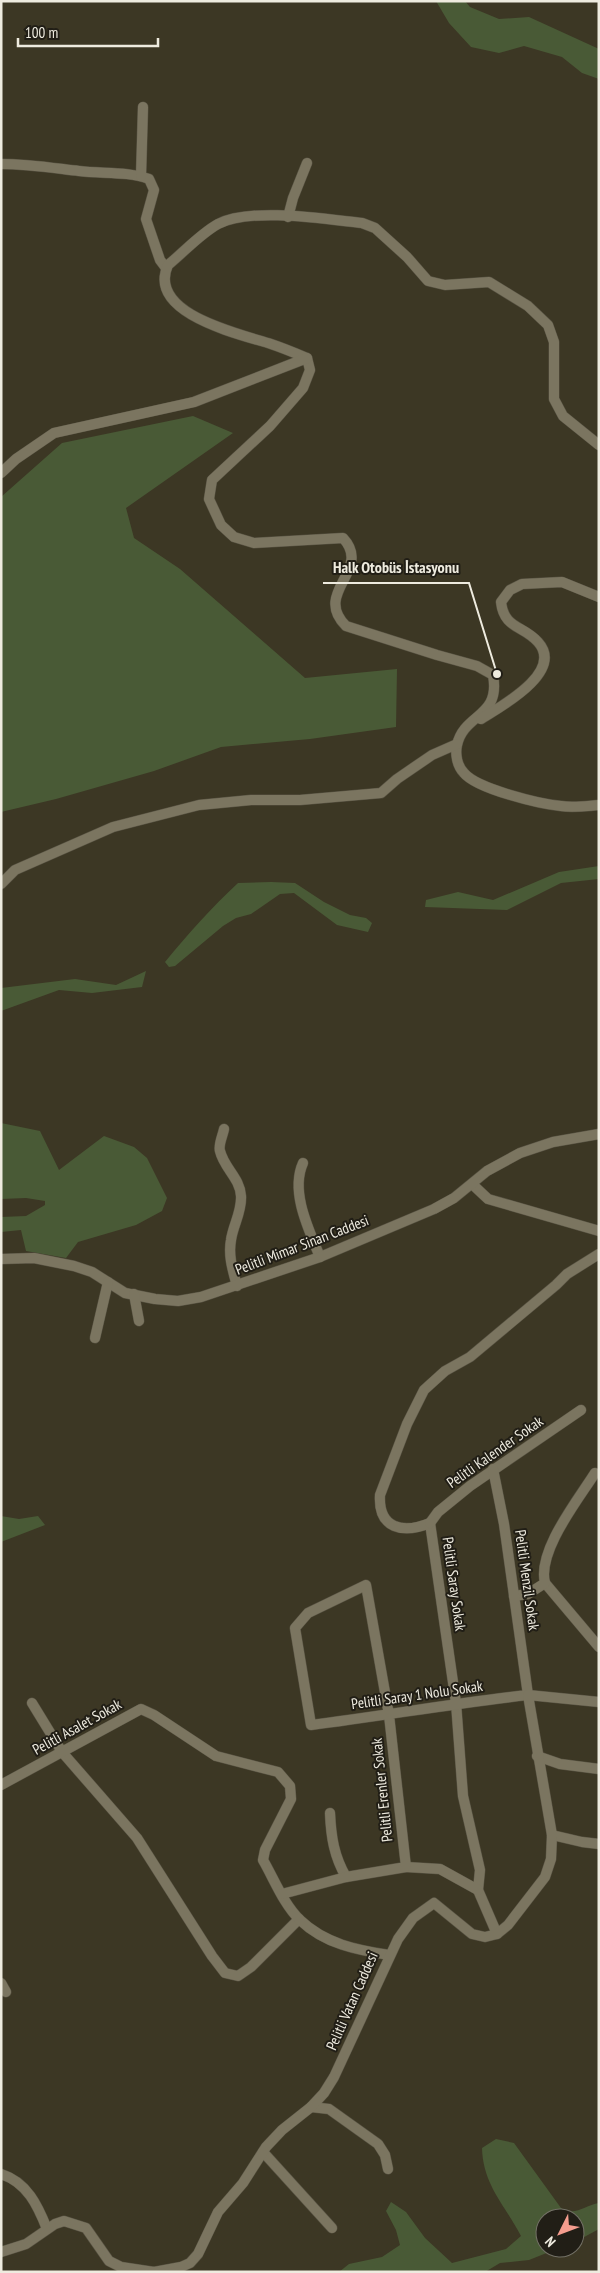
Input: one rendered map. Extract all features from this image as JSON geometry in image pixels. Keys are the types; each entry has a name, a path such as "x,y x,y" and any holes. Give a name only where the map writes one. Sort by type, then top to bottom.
{"street":[{"path":"142,176 143,107"},
{"path":"288,217 293,198 307,163"},
{"path":"1,164 28,164 142,176 149,179 154,190 146,219 160,260 166,268"},
{"path":"307,358 283,348 213,326 184,311 170,295 164,282 166,268 216,225 228,220 249,216 288,217 362,223 375,228 407,257 428,281 445,285 489,282 528,306 548,325 554,342 554,399 563,416 599,444"},
{"path":"1,473 16,459 54,433 194,402 307,358"},
{"path":"307,358 310,370 304,388 270,426 212,480 209,498 221,525 234,536 254,543 343,538 350,546 352,557 347,575 336,594 335,610 346,626 477,666 494,675 496,687 494,700 466,729 457,744 456,758 464,774 476,782 529,801 561,806 599,805"},
{"path":"466,729 522,693 540,672 544,657 539,642 506,620 502,611 501,602 510,590 522,584 562,582 599,598"},
{"path":"1,884 15,870 113,827 198,805 251,800 300,800 381,793 397,779 432,755 457,744"},
{"path":"224,1129 219,1150 236,1176 241,1195 240,1217 231,1240 230,1262 237,1286"},
{"name":"Pelitli Mimar Sinan Caddesi","path":"1,1259 34,1258 74,1266 125,1292 134,1294 178,1301 201,1297 320,1258 434,1208 454,1198 487,1171 520,1153 553,1142 599,1134"},
{"path":"303,1163 298,1174 302,1205 320,1258"},
{"path":"472,1184 488,1199 599,1231"},
{"name":"Pelitli Saray Sokak","path":"497,1934 478,1890 480,1870 461,1783 456,1703 430,1523 419,1528 403,1530 389,1523 382,1514 380,1495 402,1438 424,1390 445,1371 470,1357 567,1274 599,1254"},
{"path":"95,1338 108,1282"},
{"path":"134,1294 139,1321"},
{"name":"Pelitli Kalender Sokak","path":"430,1523 438,1512 493,1469 581,1410"},
{"name":"Pelitli Menzil Sokak","path":"493,1469 504,1524 528,1695"},
{"path":"595,1473 555,1537 544,1564 543,1575 545,1583 599,1647"},
{"path":"514,1596 528,1594 545,1583"},
{"name":"Pelitli Erenler Sokak","path":"311,1725 295,1628 308,1613 366,1585 389,1715 406,1866"},
{"path":"497,1934 508,1925 545,1877 551,1859 552,1835 528,1695 599,1702"},
{"name":"Pelitli Saray 1 Nolu Sokak","path":"311,1725 389,1715 456,1703 528,1695"},
{"path":"32,1703 62,1752 137,1838 212,1956 225,1973 238,1976 251,1967 299,1920"},
{"name":"Pelitli Asalet Sokak","path":"1,1786 141,1709 154,1715 216,1756 278,1772 290,1786 292,1799 265,1850 263,1860 282,1894 299,1920 333,1942 389,1955"},
{"path":"537,1756 560,1764 599,1769"},
{"path":"330,1813 334,1852 346,1877"},
{"path":"552,1835 599,1844"},
{"path":"282,1894 346,1877 406,1866 440,1869 478,1890"},
{"name":"Pelitli Vatan Caddesi","path":"1,2252 26,2244 47,2229 64,2221 86,2228 109,2260 121,2267 134,2271 154,2272 182,2267 190,2263 198,2254 218,2212 243,2183 263,2152 278,2134 311,2107 324,2093 334,2077 389,1955 413,1918 434,1903 472,1934 485,1937 497,1934"},
{"path":"311,2107 329,2109 378,2144 385,2155 388,2169"},
{"path":"263,2152 332,2228"},
{"path":"1,2174 22,2187 35,2200 47,2229"}],"green space":[{"path":"436,1 465,1 470,7 499,19 529,17 599,49 599,79 582,73 562,57 524,46 499,53 471,47 449,23"},
{"path":"193,416 233,433 126,508 134,538 180,569 305,678 397,669 396,727 310,739 221,747 154,771 56,799 1,812 1,497 62,443"},
{"path":"599,866 599,879 561,883 507,910 425,907 426,900 458,892 493,900 559,872"},
{"path":"238,883 295,883 324,902 350,915 366,918 372,923 368,932 337,925 294,893 280,894 251,914 236,918 223,926 175,966 169,967 165,962 200,921"},
{"path":"146,971 142,987 92,993 59,990 1,1011 1,988 75,979 116,985"},
{"path":"1,1123 40,1131 59,1170 104,1136 134,1147 147,1158 167,1198 162,1211 136,1225 78,1242 66,1258 26,1251 21,1230 1,1232 1,1217 26,1216 45,1205 45,1201 26,1198 1,1199"},
{"path":"1,1516 19,1519 38,1516 45,1525 1,1542"},
{"path":"496,2139 514,2143 561,2208 535,2208 535,2258 500,2263 485,2272 339,2272 349,2264 382,2257 400,2245 396,2230 386,2211 391,2202 406,2212 425,2238 452,2263 506,2249 521,2236 486,2173 482,2148"},
{"path":"599,2203 599,2229 585,2237 585,2208 583,2208"}],"place":[{"name":"Halk Otobüs İstasyonu","path":"497,674"}]}
